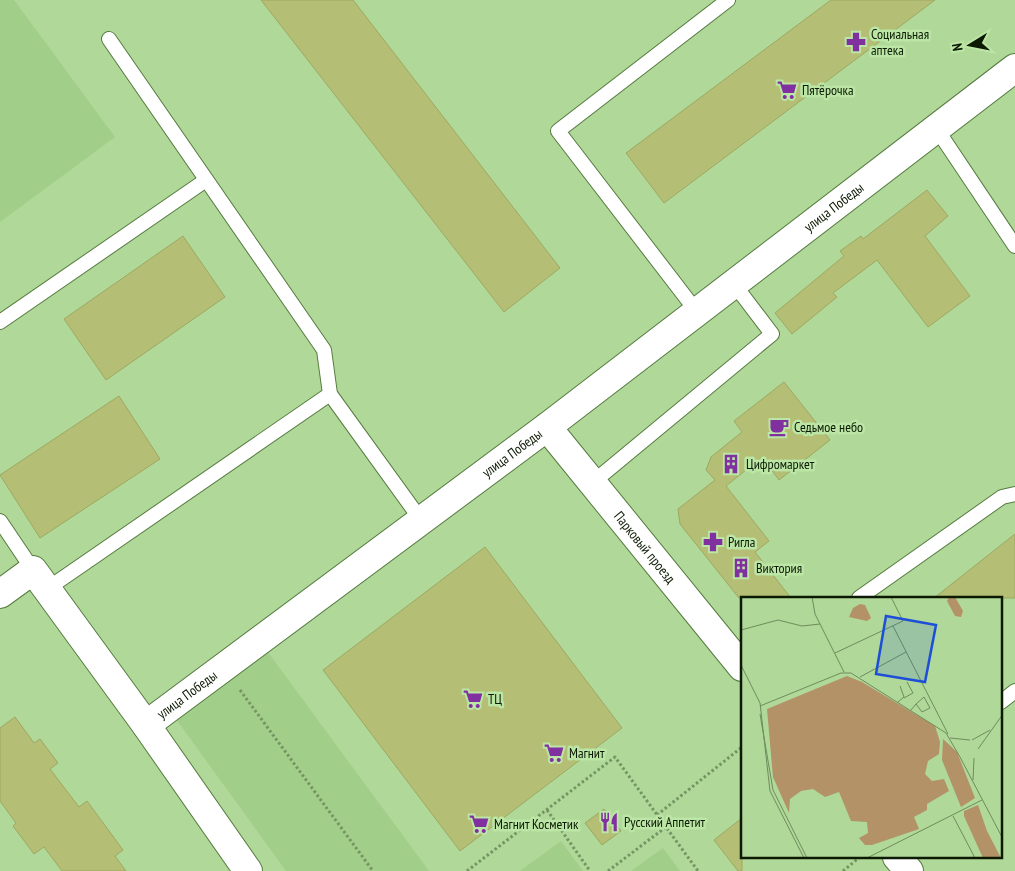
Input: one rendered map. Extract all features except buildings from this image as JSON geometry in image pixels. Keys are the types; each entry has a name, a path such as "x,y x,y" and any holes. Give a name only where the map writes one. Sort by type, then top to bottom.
{"street":[{"name":"улица Победы","path":"248,871 146,725 547,427 1015,68"},
{"name":"Парковый проезд","path":"547,427 741,666"},
{"path":"0,594 40,579 146,725"},
{"path":"899,858 909,871"}],"lane":[{"path":"696,312 558,131 728,0"},
{"path":"109,40 324,350 330,394 421,520"},
{"path":"936,128 1015,246"},
{"path":"0,322 206,180"},
{"path":"592,483 772,334 734,284"},
{"path":"0,522 40,579 330,394"},
{"path":"860,597 1009,496 1015,489"},
{"path":"1002,701 1015,691"}],"path":[{"path":"224,667 373,871"},
{"path":"657,815 741,748"},
{"path":"467,871 615,757 698,871"},
{"path":"547,810 590,871"},
{"path":"608,871 666,828"},
{"path":"843,871 859,858"}],"shaded area":[{"path":"0,0 14,0 115,137 0,222"},
{"path":"267,651 429,871 286,871 176,719"},
{"path":"561,841 583,871 520,871"},
{"path":"663,848 680,871 631,871"}],"place":[{"name":"Социальная аптека","path":"856,42"},
{"name":"Пятёрочка","path":"787,90"},
{"name":"Седьмое небо","path":"779,427"},
{"name":"Цифромаркет","path":"731,464"},
{"name":"Ригла","path":"713,542"},
{"name":"Виктория","path":"741,568"},
{"name":"ТЦ","path":"473,699"},
{"name":"Магнит","path":"554,753"},
{"name":"Русский Аппетит","path":"609,822"},
{"name":"Магнит Косметик","path":"479,824"}]}
